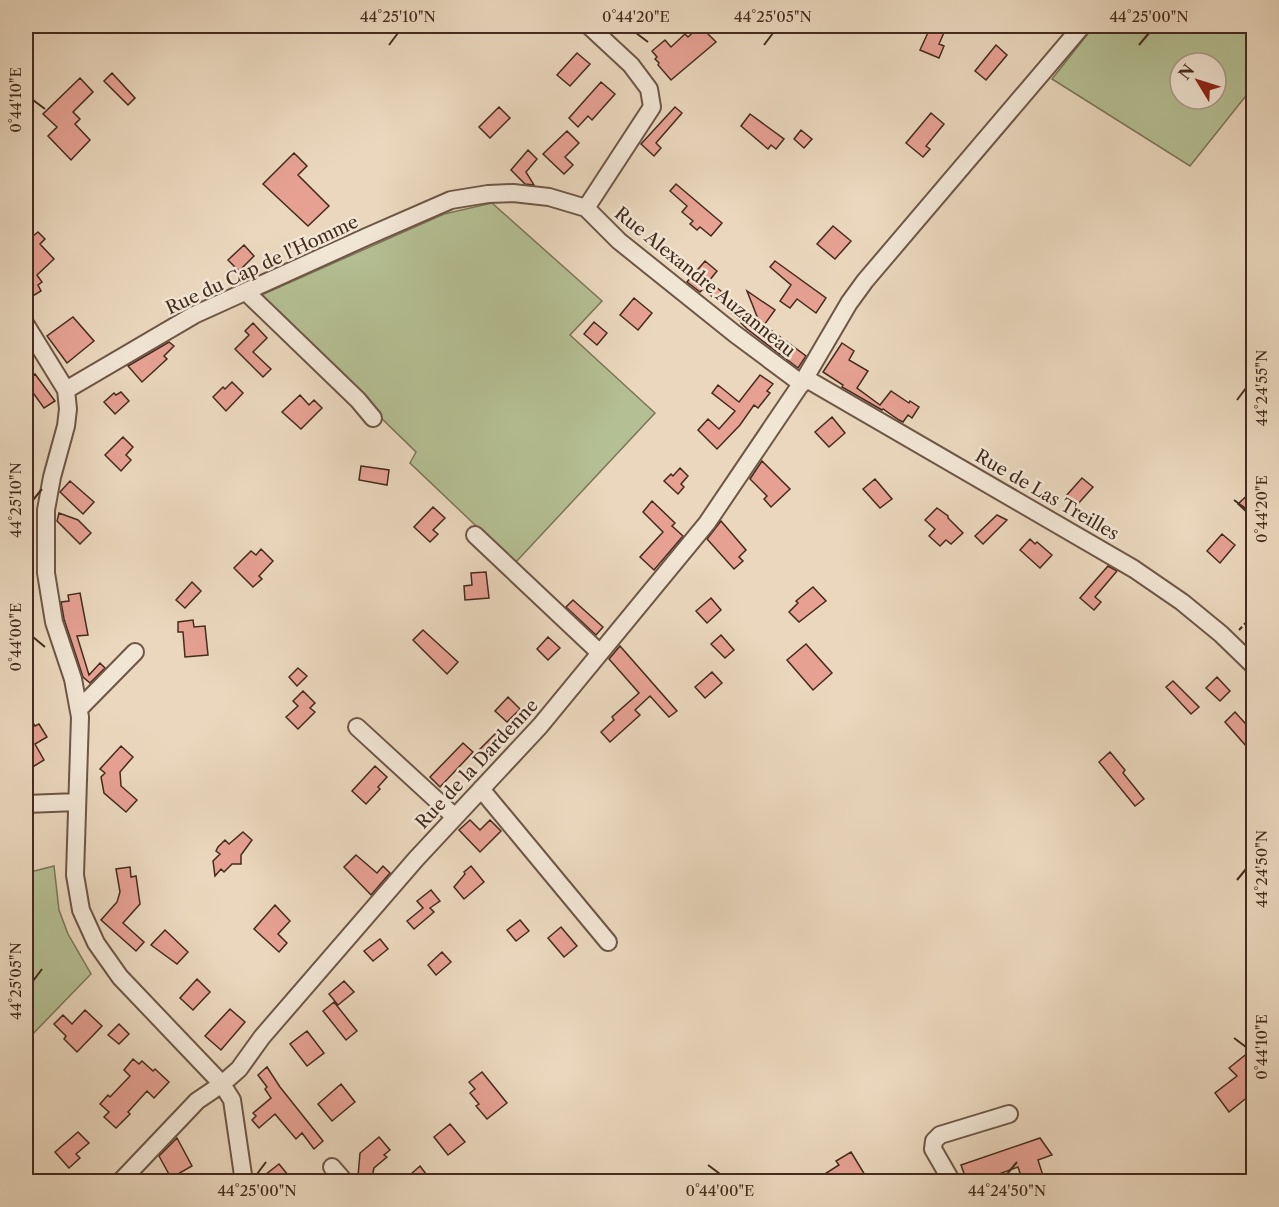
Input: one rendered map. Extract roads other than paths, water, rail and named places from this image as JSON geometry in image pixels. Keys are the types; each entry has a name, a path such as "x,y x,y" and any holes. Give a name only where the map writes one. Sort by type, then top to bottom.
{"street":[{"path":"586,208 652,107 649,89 631,65 589,26"},
{"name":"Rue de la Dardenne","path":"120,1182 197,1101 239,1069 270,1028 454,818 540,726 707,523 804,381 849,303 865,281 1082,26"},
{"name":"Rue du Cap de l'Homme","path":"66,390 194,315 451,200 488,194 513,193 549,197 586,208"},
{"name":"Rue Alexandre Auzanneau","path":"586,208 619,241 735,334 804,381"},
{"path":"246,292 358,400 373,418"},
{"path":"26,325 66,390 68,409 46,510 46,573 54,622 74,679 80,717 75,875 81,910 96,943 120,977 222,1084 232,1100 244,1182"},
{"name":"Rue de Las Treilles","path":"804,381 1134,569 1182,602 1230,642 1254,666"},
{"path":"475,535 600,653"},
{"path":"79,709 135,652"},
{"path":"357,727 454,818"},
{"path":"481,789 608,942"},
{"path":"26,804 77,802"},
{"path":"952,1182 933,1149 934,1141 940,1135 1009,1114"},
{"path":"332,1167 345,1182"}]}
